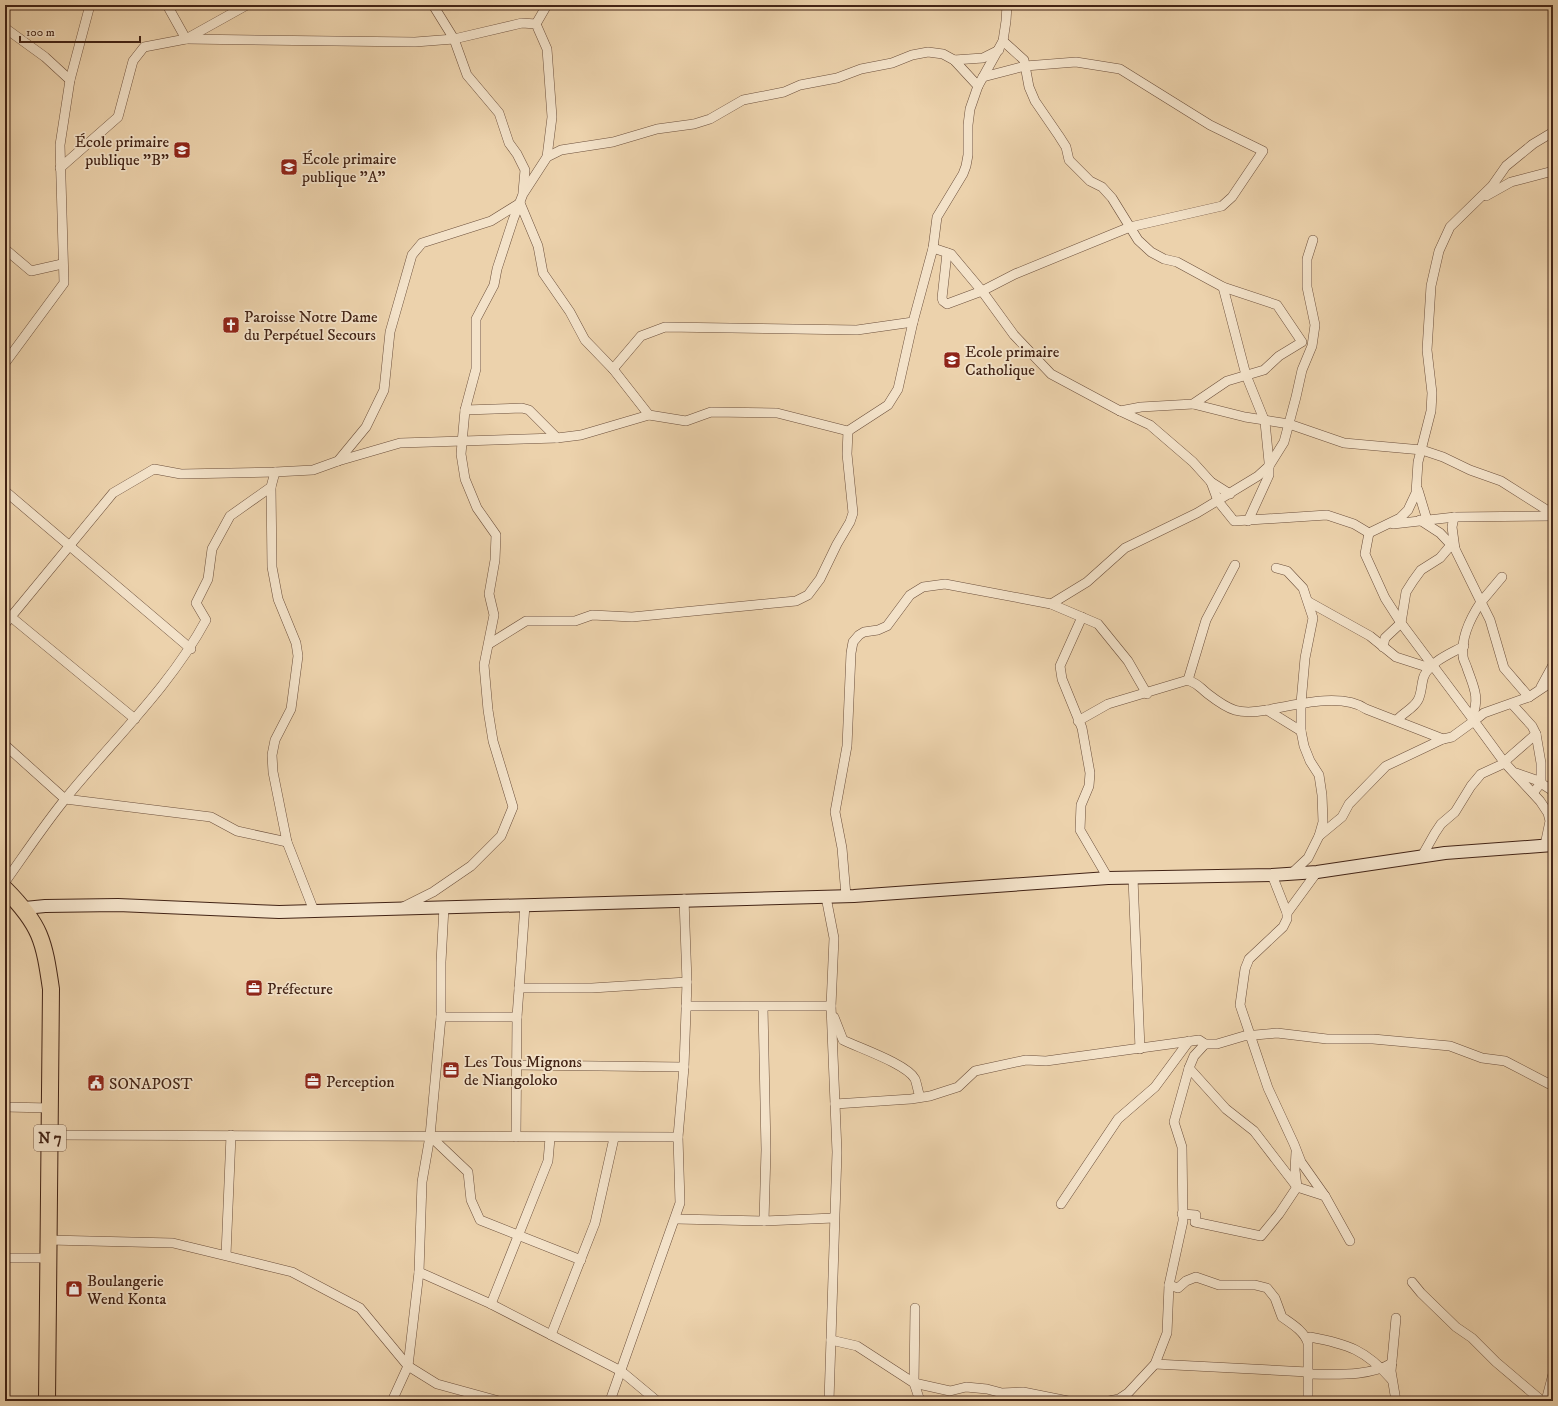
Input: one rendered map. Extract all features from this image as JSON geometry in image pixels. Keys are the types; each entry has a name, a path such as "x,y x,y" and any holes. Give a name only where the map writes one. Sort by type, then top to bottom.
{"highway":[{"name":"N 7","path":"5,889 25,908 42,938 46,957 52,1007 47,1401"}],"main road":[{"path":"25,908 46,906 118,905 279,912 684,899 826,897 1108,878 1291,874 1317,872 1422,856 1549,845"}],"street":[{"path":"5,363 64,283 62,264 60,145 70,80 90,5"},
{"path":"167,5 186,39"},
{"path":"186,39 247,5"},
{"path":"401,908 433,892 471,866 501,836 512,807 493,741 488,710 484,665 494,615 489,594 495,560 496,535 477,508 464,480 462,454 465,410 476,369 476,319 494,285 497,269 523,194 525,170 523,163 509,143 499,113 467,75 454,39 432,5"},
{"path":"536,24 547,5"},
{"path":"135,719 7,618 70,546 113,493 154,469 181,474 313,470 400,443 463,442 581,436 649,415 686,421 711,412 777,413 848,431 888,405 898,390 913,322 933,248 937,217 963,174 966,166 968,155 968,125 970,109 978,86 1003,41 1007,5"},
{"path":"60,168 118,117 134,61 144,47 186,39 415,42 454,39 522,23 536,24"},
{"path":"523,194 547,157 552,117 547,49 536,24"},
{"path":"5,28 45,57 70,80"},
{"path":"1003,41 1024,60 1029,87 1035,101 1066,148 1069,160 1090,181 1102,187 1112,198 1138,240 1151,252 1164,259 1177,262 1223,287 1277,305 1302,342"},
{"path":"954,60 983,58 998,50"},
{"path":"547,157 561,150 612,142 656,129 694,124 710,119 743,100 784,92 800,85 837,78 861,69 892,63 912,55 928,52 943,54 954,60 978,86"},
{"path":"947,253 943,301 949,304 982,291 1015,274 1130,227 1222,206 1232,197 1264,151 1210,125 1120,69 1076,62 1025,66 983,77"},
{"path":"1369,532 1400,518 1413,502 1418,462 1431,411 1432,393 1427,350 1431,286 1439,251 1450,227 1466,210 1481,198 1492,186 1506,166 1533,144 1553,132"},
{"path":"1481,198 1510,182 1553,171"},
{"path":"520,203 538,246 543,273 570,312 585,340 614,369 649,415"},
{"path":"338,462 366,427 384,390 390,332 412,255 422,243 491,221 520,203"},
{"path":"1051,604 1087,582 1125,548 1197,513 1258,476 1269,466 1284,442 1302,370 1312,346 1314,333 1314,312 1308,287 1307,259 1313,240"},
{"path":"933,248 952,254 982,291 1014,336 1051,374 1120,411 1150,425 1193,462 1211,482 1230,494"},
{"path":"5,249 31,271 62,264"},
{"path":"1223,287 1246,375 1263,419 1269,466 1269,476 1248,521"},
{"path":"614,369 641,336 665,327 858,330 913,322"},
{"path":"1193,404 1227,381 1264,370 1279,356 1314,333"},
{"path":"1120,411 1141,407 1193,404 1245,417 1289,424 1344,443 1422,450 1501,481 1553,515"},
{"path":"465,410 522,408 529,410 557,438"},
{"path":"489,644 526,621 575,621 592,615 640,617 796,601 808,595 820,578 853,514 847,454 848,431"},
{"path":"275,472 271,487 272,567 278,599 296,643 298,656 291,709 275,740 272,755 273,772 287,842 314,911"},
{"path":"1211,482 1218,501 1234,520 1248,521 1302,515 1327,515 1354,524 1369,532"},
{"path":"1416,482 1424,520 1453,547 1490,620 1504,668 1529,697"},
{"path":"5,882 66,799 135,719 191,649 206,620 196,603 208,578 212,549 230,516 271,487"},
{"path":"5,491 191,649"},
{"path":"1385,524 1454,517 1553,515"},
{"path":"1453,547 1452,527 1454,517"},
{"path":"1369,532 1365,554 1385,598 1400,623 1431,667 1473,720 1504,763 1533,793 1548,813 1550,821 1549,845"},
{"path":"1383,647 1385,638 1400,623 1406,592 1412,581 1421,570 1440,558 1453,547"},
{"path":"1188,680 1206,620 1235,565"},
{"path":"1276,568 1287,571 1303,588 1309,602 1313,618 1305,658 1301,703 1301,731 1304,746 1310,761 1319,775 1322,795 1323,822 1319,836 1308,858 1291,874"},
{"path":"1473,720 1477,699 1474,686 1463,657 1469,621 1481,602 1502,577"},
{"path":"846,896 842,848 835,811 846,746 851,653 854,642 864,632 878,630 886,626 910,594 923,588 945,584 1051,604 1082,617 1098,624 1128,661 1147,694"},
{"path":"1309,602 1370,636 1396,657 1431,667"},
{"path":"1082,617 1060,666 1062,679 1082,728 1090,773 1089,786 1081,805 1080,830 1108,878"},
{"path":"1397,720 1417,702 1421,694 1421,685 1425,675 1431,667 1464,646"},
{"path":"1540,689 1553,665"},
{"path":"1078,721 1108,704 1147,694 1188,680 1199,684 1206,693 1230,710 1250,713 1301,703 1330,700 1362,706 1366,709 1443,739"},
{"path":"1319,836 1342,816 1349,804 1386,766 1443,739 1452,737 1484,713 1529,697 1553,681"},
{"path":"1512,704 1532,726 1536,734 1541,763 1541,782 1533,793"},
{"path":"1267,710 1301,731"},
{"path":"1422,856 1435,832 1441,824 1455,812 1481,774 1504,763 1536,734"},
{"path":"5,745 66,799 211,817 237,832 287,842"},
{"path":"1512,771 1541,782 1553,791"},
{"path":"1287,913 1317,872"},
{"path":"1272,875 1287,913 1287,919 1283,927 1254,954 1245,969 1240,1005 1268,1088 1301,1162 1325,1196 1350,1241"},
{"path":"1134,878 1140,1049"},
{"path":"826,897 834,938 831,1009 837,1152 829,1401"},
{"path":"610,1401 661,1253 676,1219 680,1203 678,1137 684,1067 686,1006 684,899"},
{"path":"516,1137 517,1017 525,905"},
{"path":"392,1401 408,1366 419,1272 422,1182 430,1136 441,1017 441,962 444,907"},
{"path":"519,988 592,988 686,982"},
{"path":"686,1006 831,1009"},
{"path":"763,1007 766,1150 764,1222"},
{"path":"831,1009 843,1040 892,1062 909,1072 915,1079 920,1097"},
{"path":"441,1017 517,1017"},
{"path":"835,1104 930,1096 958,1087 975,1071 1026,1060 1046,1061 1199,1040 1206,1044 1216,1044 1249,1035 1277,1034 1327,1039 1373,1039 1450,1046 1482,1058 1505,1061 1553,1086"},
{"path":"1061,1204 1118,1119 1159,1082 1189,1041"},
{"path":"1109,1401 1127,1397 1155,1364 1167,1334 1169,1285 1183,1221 1182,1147 1174,1122 1189,1068 1194,1056 1206,1044"},
{"path":"516,1065 684,1067"},
{"path":"1189,1068 1226,1109 1254,1131 1297,1187 1325,1196"},
{"path":"5,1107 50,1108"},
{"path":"50,1135 430,1136 550,1138 678,1137"},
{"path":"226,1256 231,1136"},
{"path":"430,1136 468,1172 471,1200 480,1220 580,1260"},
{"path":"491,1304 548,1161 550,1138"},
{"path":"551,1335 595,1223 614,1138"},
{"path":"1182,1214 1196,1215 1194,1222 1261,1236 1279,1214 1297,1187 1295,1170 1296,1149"},
{"path":"676,1219 764,1222 834,1218"},
{"path":"49,1240 172,1243 292,1272 360,1308 408,1366 437,1384 499,1401"},
{"path":"5,1258 49,1258"},
{"path":"419,1272 491,1304 621,1371 657,1401"},
{"path":"1169,1285 1178,1288 1186,1281 1196,1277 1219,1285 1255,1285 1267,1288 1275,1298 1282,1317 1306,1337 1308,1343 1308,1401"},
{"path":"1412,1282 1421,1293 1456,1327 1472,1338 1496,1362 1542,1401"},
{"path":"915,1308 914,1383 920,1401"},
{"path":"1396,1318 1392,1363 1392,1380 1396,1401"},
{"path":"1310,1337 1337,1342 1365,1354 1383,1369 1392,1380"},
{"path":"831,1340 857,1346 914,1383 950,1390 966,1387 987,1389 1002,1393 1023,1392 1068,1401"},
{"path":"1155,1364 1334,1374 1383,1369 1392,1363"},
{"path":"1546,1401 1553,1374"}],"place":[{"name":"École primaire publique \"B\"","path":"182,150"},
{"name":"École primaire publique \"A\"","path":"289,167"},
{"name":"Paroisse Notre Dame du Perpétuel Secours","path":"231,325"},
{"name":"Ecole primaire Catholique","path":"952,360"},
{"name":"Préfecture","path":"254,988"},
{"name":"Les Tous Mignons de Niangoloko","path":"451,1070"},
{"name":"Perception","path":"313,1081"},
{"name":"SONAPOST","path":"96,1083"},
{"name":"Boulangerie Wend Konta","path":"74,1289"}]}
